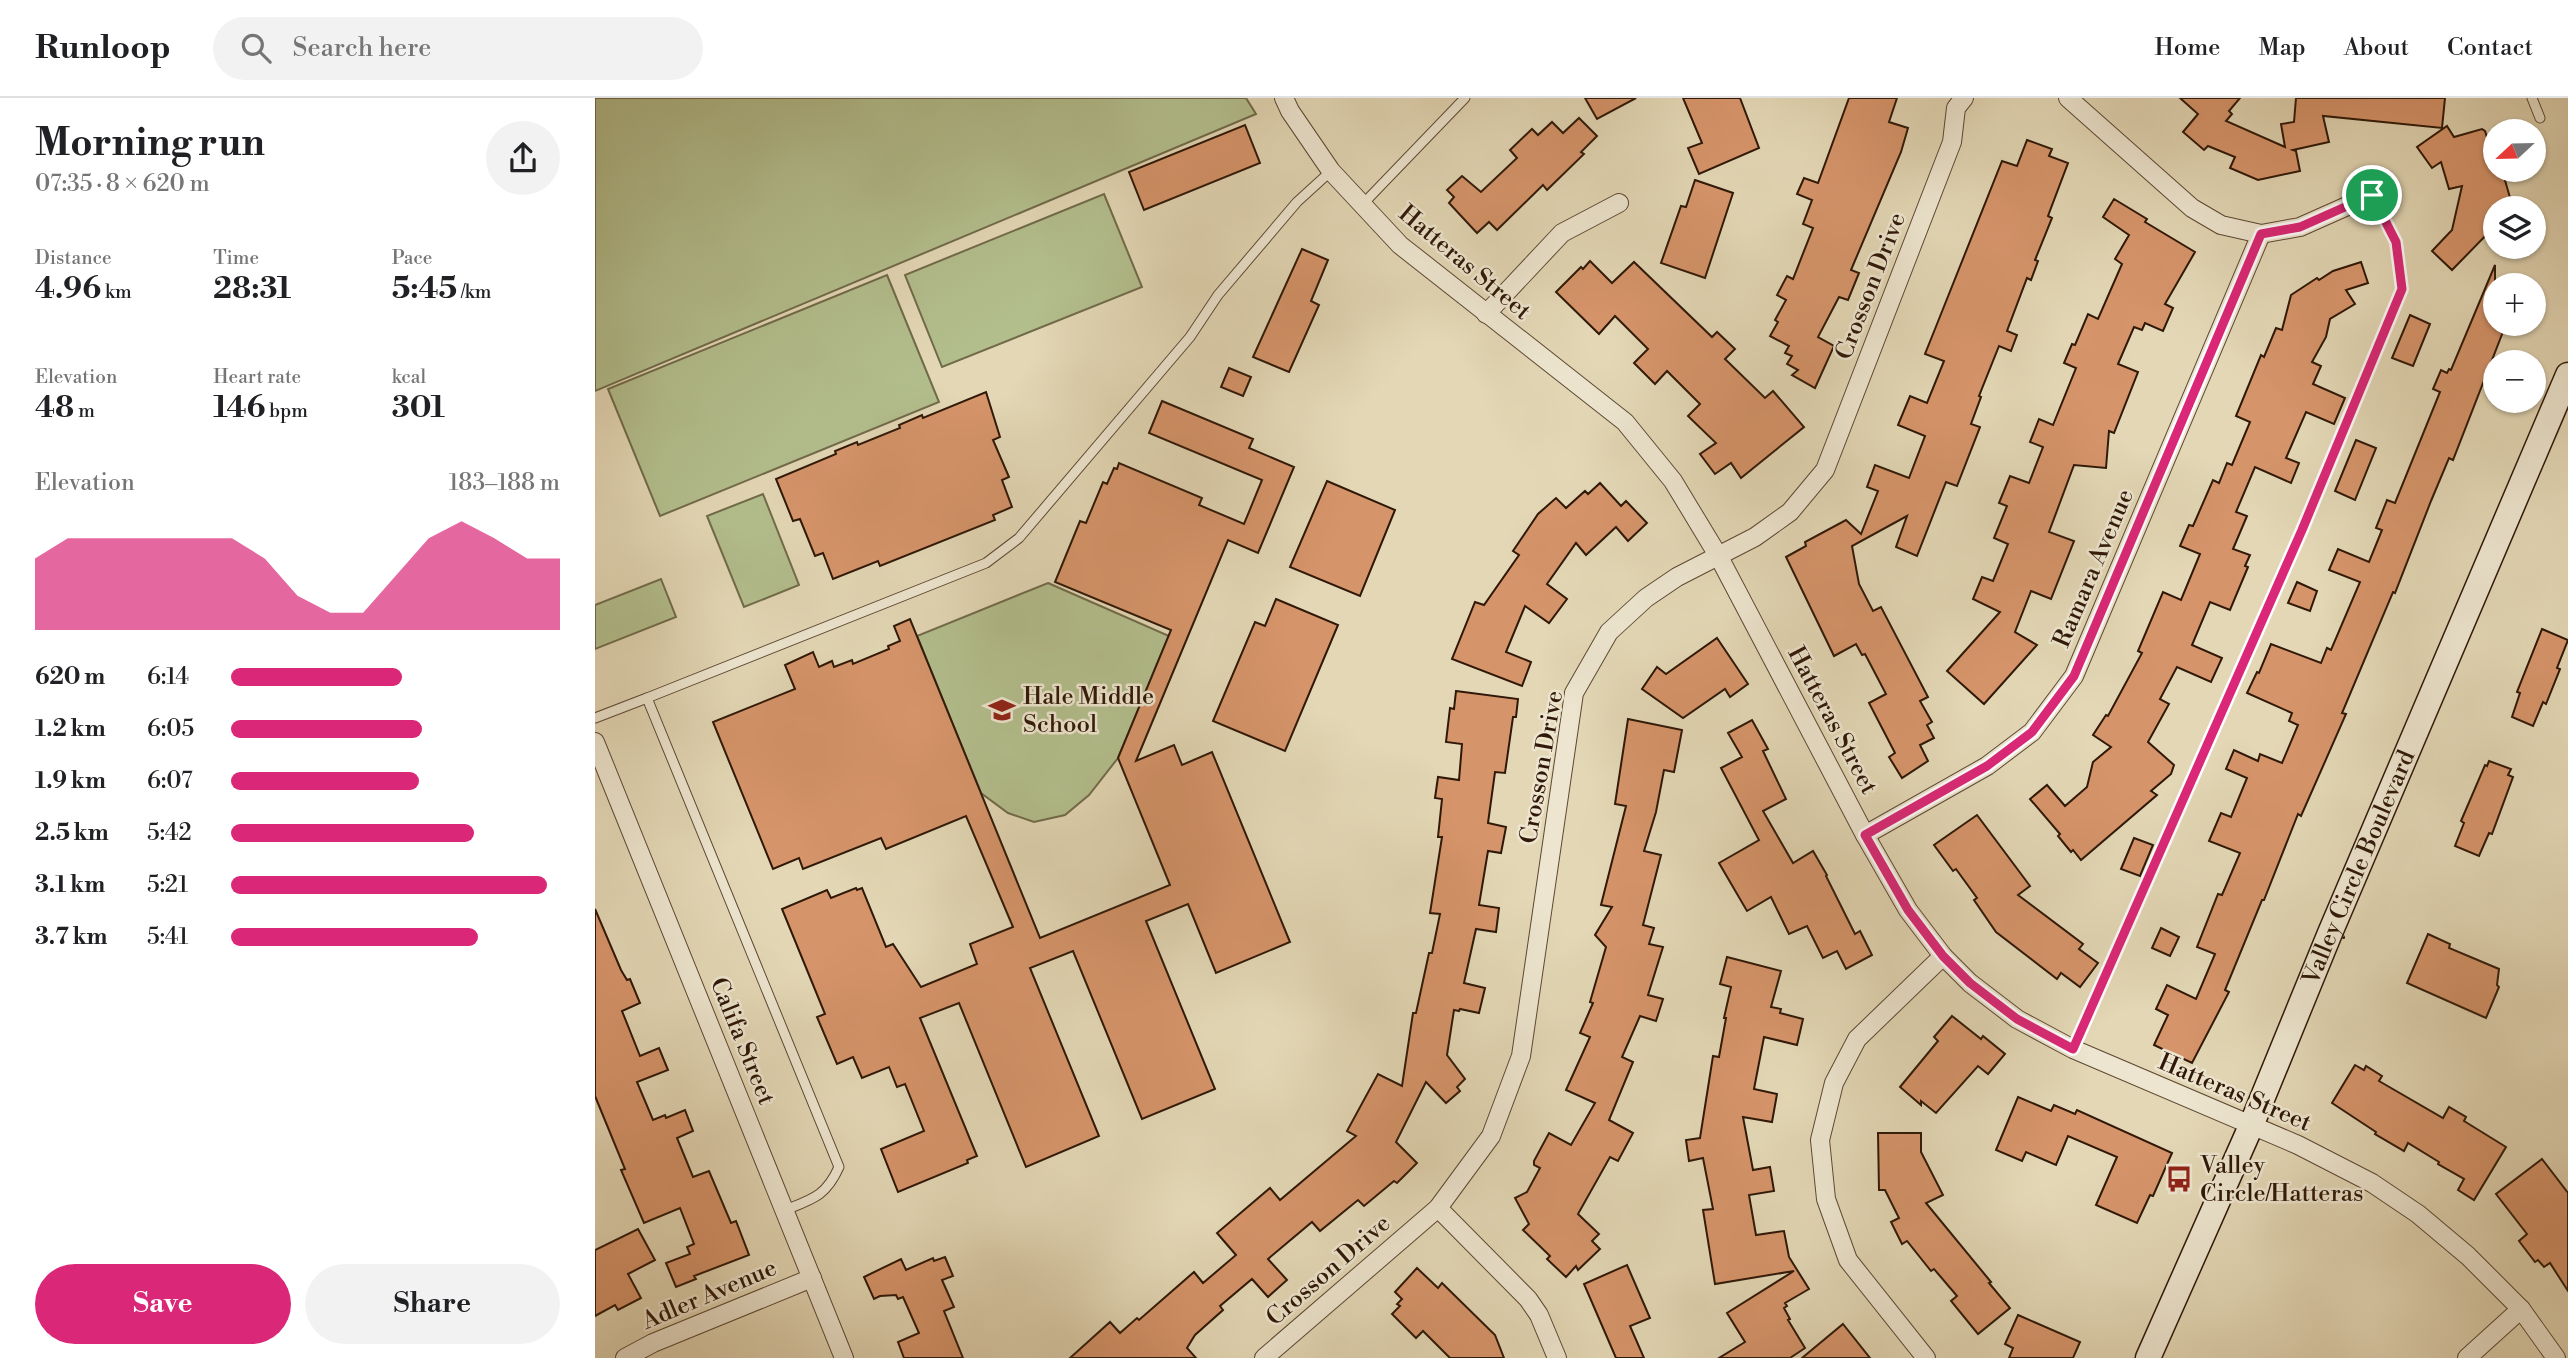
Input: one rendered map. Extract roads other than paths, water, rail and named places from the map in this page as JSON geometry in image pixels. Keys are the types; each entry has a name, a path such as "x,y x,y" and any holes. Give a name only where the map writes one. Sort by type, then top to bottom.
{"main road":[{"name":"Valley Circle Boulevard","path":"2148,1358 2252,1126 2330,933 2568,375"}],"street":[{"name":"Hatteras Street","path":"1284,98 1331,171 1400,245 1625,422 1673,481 1719,556 1865,835 1908,910 1943,956 1970,983 2017,1019 2073,1049 2298,1146 2372,1183 2418,1213 2469,1256 2521,1310 2556,1358"},
{"name":"Crosson Drive","path":"1264,1358 1438,1208 1491,1136 1521,1056 1574,693 1609,632 1646,598 1677,577 1755,537 1790,512 1825,470 1952,142 1956,108 1964,98"},
{"path":"2068,98 2192,208 2221,225 2261,234 2300,227 2372,195"},
{"path":"1486,314 1562,233 1619,203"},
{"name":"Ramara Avenue","path":"1865,835 1987,766 2032,732 2074,676 2261,234"},
{"name":"Califa Street","path":"595,742 844,1358"},
{"path":"1926,1358 1849,1260 1826,1199 1820,1140 1834,1083 1857,1039 1943,956"},
{"path":"1438,1208 1528,1299 1539,1315 1557,1358"},
{"name":"Adler Avenue","path":"625,1358 653,1343 812,1278"},
{"path":"2467,1358 2521,1310"}],"lane":[{"path":"1361,205 1465,98"},
{"path":"2532,98 2540,118"},
{"path":"595,718 986,563 1019,538 1190,337 1235,274 1297,202 1331,171"},
{"path":"2073,1049 2302,530 2402,289 2396,242 2372,195"},
{"path":"647,698 839,1167 831,1186 809,1200 785,1210"}],"place":[{"name":"Hale Middle School","path":"1002,710"},
{"name":"Valley Circle/Hatteras","path":"2179,1179"}]}
